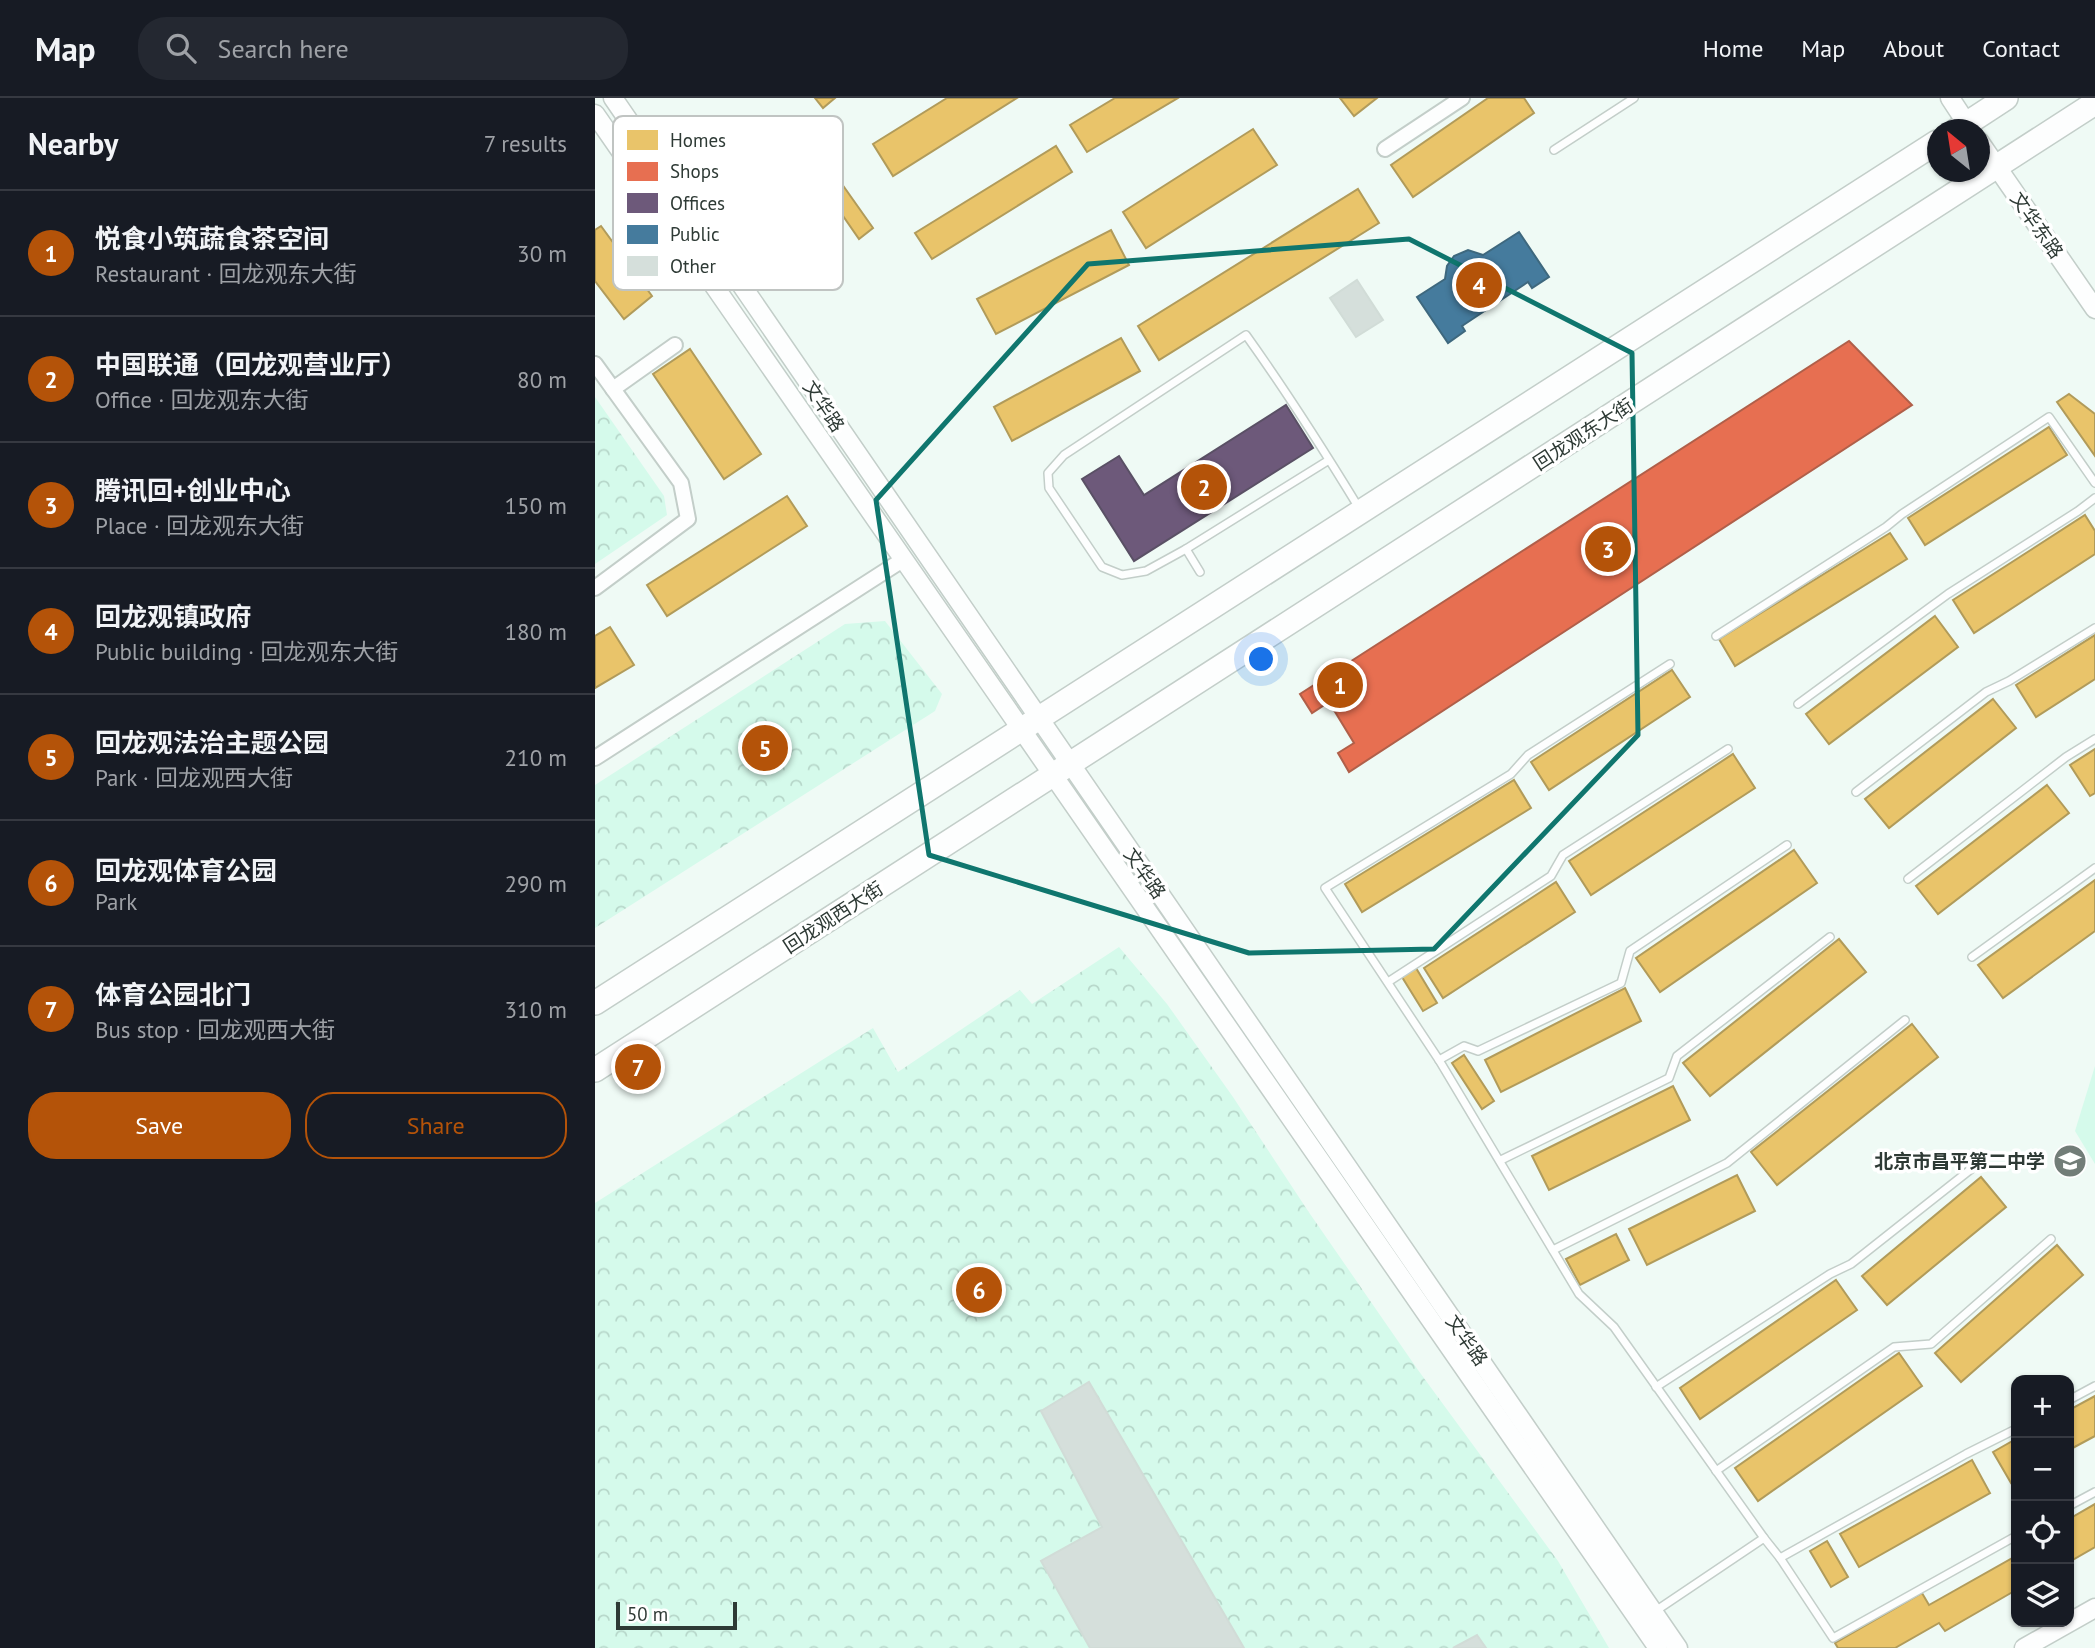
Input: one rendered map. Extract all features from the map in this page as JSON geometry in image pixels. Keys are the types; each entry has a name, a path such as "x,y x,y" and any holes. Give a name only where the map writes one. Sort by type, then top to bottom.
{"main road":[{"path":"1982,119 2006,98"},
{"name":"回龙观东大街","path":"1062,769 2095,103"},
{"path":"595,1003 1927,148"},
{"name":"回龙观西大街","path":"595,1070 1062,769"}],"street":[{"name":"文华路","path":"613,98 625,116"},
{"path":"1385,149 1462,98"},
{"name":"文华东路","path":"1950,98 1962,119"},
{"name":"文华路","path":"595,114 613,140"},
{"name":"文华东路","path":"1990,158 2095,309"},
{"name":"文华路","path":"717,290 904,559 1030,724"},
{"name":"文华路","path":"741,290 1030,724 1678,1648"},
{"path":"613,389 675,345"},
{"path":"595,364 681,483 688,519 595,588"},
{"path":"595,758 904,559"},
{"name":"文华路","path":"1062,769 1658,1648"},
{"path":"1617,1590 1648,1648"},
{"path":"2024,1648 2095,1608"}],"lane":[{"path":"1554,150 1634,98"},
{"path":"1329,460 1186,549 1146,571 1122,575 1102,568 1049,488 1048,473 1064,455 1246,335 1329,460 1361,512"},
{"path":"1716,636 1886,527 2049,417 2095,483"},
{"path":"1798,704 1948,594 2095,498"},
{"path":"1186,549 1200,572"},
{"path":"1856,792 1986,692 2010,681 2095,628"},
{"path":"1670,664 1528,755 1511,774 1325,888 1439,1060 1579,1294 1614,1327 1780,1558 1833,1638 2011,1539"},
{"path":"1907,879 2066,757 2095,739"},
{"path":"1388,982 1551,876 1563,855 1728,749"},
{"path":"1439,1060 1464,1046 1478,1051 1621,983 1630,951 1787,845"},
{"path":"1972,957 2095,868"},
{"path":"1501,1160 1669,1078 1677,1056 1831,937"},
{"path":"1553,1250 1727,1163 1905,1020"},
{"path":"1656,1387 1830,1274 1851,1264 1975,1166"},
{"path":"1716,1471 1894,1347 1931,1344 2051,1239"},
{"path":"2074,1397 2095,1386"},
{"path":"1780,1558 2011,1432"},
{"path":"2074,1503 2095,1492"},
{"path":"1654,1613 1764,1538"}],"highlighted area":[{"path":"1409,239 1632,353 1638,735 1434,949 1249,953 929,855 876,500 1088,264"}],"green space":[{"path":"595,397 664,496 667,515 595,564"},
{"path":"885,621 942,694 935,711 595,928 595,785 845,624"},
{"path":"1119,947 1167,1004 1418,1370 1558,1561 1609,1648 595,1648 595,1203 873,1028 898,1072 1020,990 1032,1004"},
{"path":"2095,1066 2095,1164 2075,1131"}],"building: Homes":[{"path":"815,98 835,98 823,108"},
{"path":"947,98 1017,98 893,176 873,144"},
{"path":"1115,98 1178,98 1087,152 1070,125"},
{"path":"1340,98 1377,98 1354,116"},
{"path":"1488,98 1524,98 1534,113 1413,197 1391,165"},
{"path":"1253,129 1277,165 1146,248 1123,212"},
{"path":"1056,146 1072,172 932,259 915,233"},
{"path":"843,186 873,228 859,239 843,216"},
{"path":"1358,189 1379,223 1159,360 1138,326"},
{"path":"601,226 613,242 613,290 648,290 652,296 624,319 595,281 595,230"},
{"path":"1111,230 1129,265 996,334 977,299"},
{"path":"1121,338 1140,371 1012,441 994,407"},
{"path":"690,349 761,454 724,479 653,374"},
{"path":"2069,394 2095,414 2095,456 2057,402"},
{"path":"2049,427 2067,455 1925,545 1908,518"},
{"path":"787,496 807,526 667,616 647,585"},
{"path":"2085,515 2095,531 2095,554 1974,633 1953,600"},
{"path":"1890,533 1907,559 1735,666 1719,639"},
{"path":"1935,616 1958,647 1829,744 1806,714"},
{"path":"610,627 634,665 595,688 595,636"},
{"path":"2095,635 2095,679 2036,717 2016,685"},
{"path":"1672,670 1690,697 1549,790 1531,762"},
{"path":"1993,699 2016,728 1889,828 1865,799"},
{"path":"2095,749 2095,793 2090,796 2070,765"},
{"path":"1733,754 1755,788 1591,895 1569,861"},
{"path":"1514,780 1531,808 1362,912 1345,884"},
{"path":"2047,785 2069,813 1938,914 1916,886"},
{"path":"1794,850 1817,883 1660,992 1636,958"},
{"path":"2095,880 2095,931 2003,998 1978,965"},
{"path":"1556,882 1575,912 1443,998 1424,968"},
{"path":"1839,939 1866,972 1710,1096 1683,1063"},
{"path":"1416,968 1437,1003 1423,1011 1402,977"},
{"path":"1625,988 1641,1021 1501,1092 1485,1060"},
{"path":"1912,1024 1938,1057 1777,1185 1751,1152"},
{"path":"1464,1055 1494,1101 1482,1109 1452,1063"},
{"path":"1673,1086 1690,1120 1549,1190 1532,1156"},
{"path":"1737,1175 1755,1211 1647,1265 1629,1229"},
{"path":"1981,1177 2006,1207 1887,1305 1862,1276"},
{"path":"1616,1234 1629,1260 1580,1285 1566,1259"},
{"path":"2057,1245 2083,1275 1961,1382 1935,1353"},
{"path":"1836,1280 1857,1310 1700,1419 1680,1388"},
{"path":"1899,1353 1922,1386 1758,1501 1735,1468"},
{"path":"2095,1396 2095,1436 2074,1447 2074,1438 2074,1407"},
{"path":"2011,1442 2011,1483 1993,1452"},
{"path":"1972,1460 1990,1493 1859,1567 1840,1534"},
{"path":"2095,1504 2095,1547 2074,1559 2074,1516"},
{"path":"1827,1541 1848,1577 1831,1587 1810,1551"},
{"path":"2011,1559 2011,1593 1945,1631 1939,1623 1895,1648 1838,1648 1835,1643 1922,1593 1929,1605"}],"building: Shops":[{"path":"1849,341 1912,405 1349,772 1338,753 1354,743 1329,702 1312,713 1300,694"}],"building: Offices":[{"path":"1286,405 1313,448 1134,561 1082,479 1119,456 1144,495"}],"building: Public":[{"path":"1519,232 1549,277 1532,288 1528,282 1462,326 1465,331 1448,343 1417,297 1445,279 1447,266 1454,256 1468,250 1483,255"}],"building: Other":[{"path":"1357,280 1383,320 1356,337 1330,298"},
{"path":"1089,1382 1244,1648 1090,1648 1041,1561 1102,1527 1041,1411"},
{"path":"1477,1635 1486,1648 1453,1648"}],"place":[{"name":"回龙观镇政府","path":"1479,285"},
{"name":"中国联通（回龙观营业厅）","path":"1204,487"},
{"name":"腾讯回+创业中心","path":"1608,549"},
{"name":"悦食小筑蔬食茶空间","path":"1340,685"},
{"name":"回龙观法治主题公园","path":"765,748"},
{"name":"体育公园北门","path":"638,1067"},
{"name":"北京市昌平第二中学","path":"2070,1161"},
{"name":"回龙观体育公园","path":"979,1290"}]}
